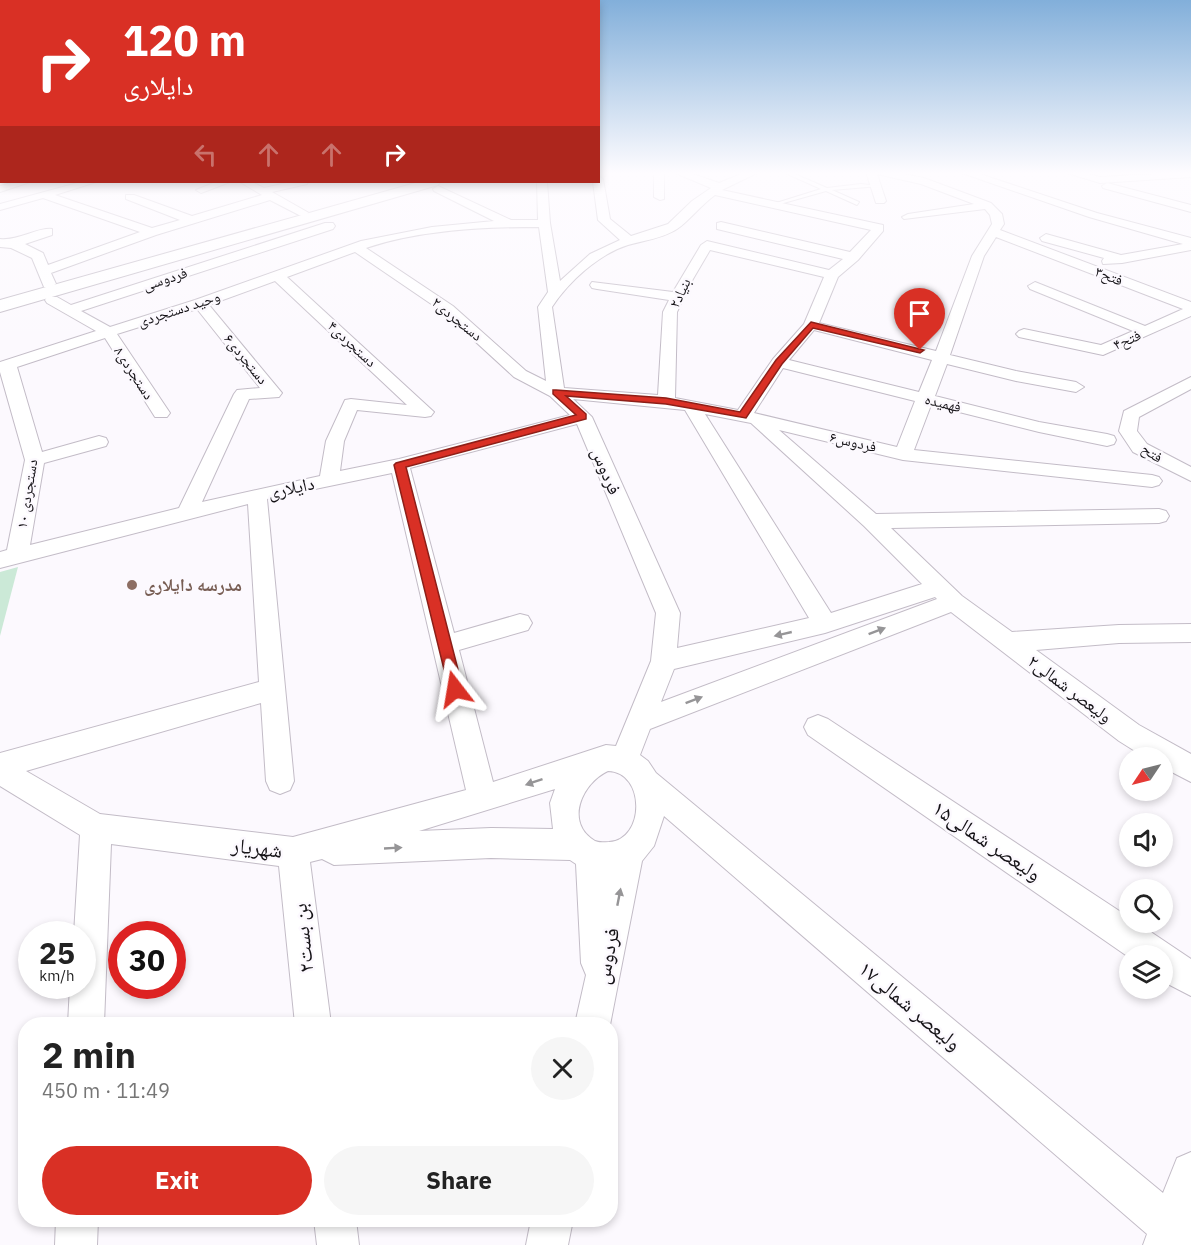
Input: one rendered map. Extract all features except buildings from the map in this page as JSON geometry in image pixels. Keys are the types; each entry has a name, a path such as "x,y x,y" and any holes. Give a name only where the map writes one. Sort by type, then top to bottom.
{"main road":[{"path":"0,297 248,230"},
{"path":"0,306 253,230"}],"street":[{"path":"146,230 152,232"},
{"path":"48,285 158,230"},
{"name":"دستجردی۲","path":"336,230 448,309 520,374 556,392"},
{"name":"وحید دستجردی","path":"4,366 278,276 347,236 433,230"},
{"path":"545,230 555,292"},
{"path":"616,230 629,241"},
{"path":"556,392 545,307 555,292 595,257 629,241 662,230"},
{"path":"739,230 853,256"},
{"path":"750,417 779,362 811,325 832,274 877,230"},
{"path":"903,454 970,285 978,256 995,230"},
{"name":"فتح۳","path":"1001,230 1082,266 1191,309"},
{"path":"1008,230 1037,235 1122,259"},
{"path":"1037,235 1051,230"},
{"path":"1144,230 1191,244"},
{"path":"7,243 48,232"},
{"name":"فردوسی","path":"69,310 347,236"},
{"path":"7,243 38,256 48,285 69,310 108,332"},
{"path":"1082,266 1191,244"},
{"name":"بنیاد۲","path":"666,401 670,312 686,279 707,245 832,274"},
{"name":"دستجردی۴","path":"278,276 425,412 351,404 334,441 329,480"},
{"path":"597,285 677,297"},
{"path":"1035,286 1145,332"},
{"name":"دستجردی۶","path":"188,513 243,394 273,393 200,303"},
{"name":"فتح۴","path":"1024,334 1103,350 1191,309"},
{"path":"811,325 942,355 1017,376 1076,387"},
{"name":"دستجردی۸","path":"108,332 161,414"},
{"name":"فهمیده","path":"779,362 1039,427 1107,440"},
{"name":"دستجردی ۱۰","path":"4,366 35,460 8,558"},
{"name":"فتح","path":"1191,382 1130,414 1128,431 1140,448 1191,476"},
{"name":"فردوس۶","path":"556,392 666,401 750,417 903,454 1152,481"},
{"name":"فردوس","path":"556,392 583,417 668,613 664,661 640,721 635,772"},
{"path":"691,406 825,624"},
{"name":"دایلاری","path":"8,558 257,495 400,465 583,417"},
{"name":"ولیعصر شمالی۲","path":"750,417 871,521 947,595 1129,733 1191,769"},
{"path":"35,460 99,442"},
{"path":"400,465 483,799"},
{"path":"257,495 280,781"},
{"path":"871,521 1159,516"},
{"path":"664,661 947,595"},
{"path":"640,721 947,595"},
{"path":"444,645 520,623"},
{"path":"1007,642 1119,634 1191,633"},
{"path":"0,766 273,689"},
{"name":"ولیعصر شمالی۱۵","path":"818,727 1140,945"},
{"path":"293,852 491,843 584,851 611,860 628,853 641,840 648,826 651,798 635,772 606,758 590,764 578,774 566,800 565,815 568,830 584,851 596,1010"},
{"name":"شهریار","path":"0,771 96,828 293,852 483,799 590,764"},
{"name":"ولیعصر شمالی۱۷","path":"635,772 1176,1239"},
{"path":"86,1017 96,828"},
{"name":"بن بست۲","path":"293,852 312,1017"},
{"name":"فردوس","path":"596,1010 628,853"},
{"path":"1173,967 1191,979"},
{"path":"1176,1239 1191,1172"},
{"path":"76,1245 77,1227"},
{"path":"336,1227 338,1245"},
{"path":"547,1245 551,1227"}],"green space":[{"path":"18,567 0,636 0,572"}],"place":[{"name":"مدرسه دایلاری","path":"132,585"}],"route":[{"path":"455,689 400,465 583,417 556,392 666,401 742,416 779,362 811,325 920,350"}]}
